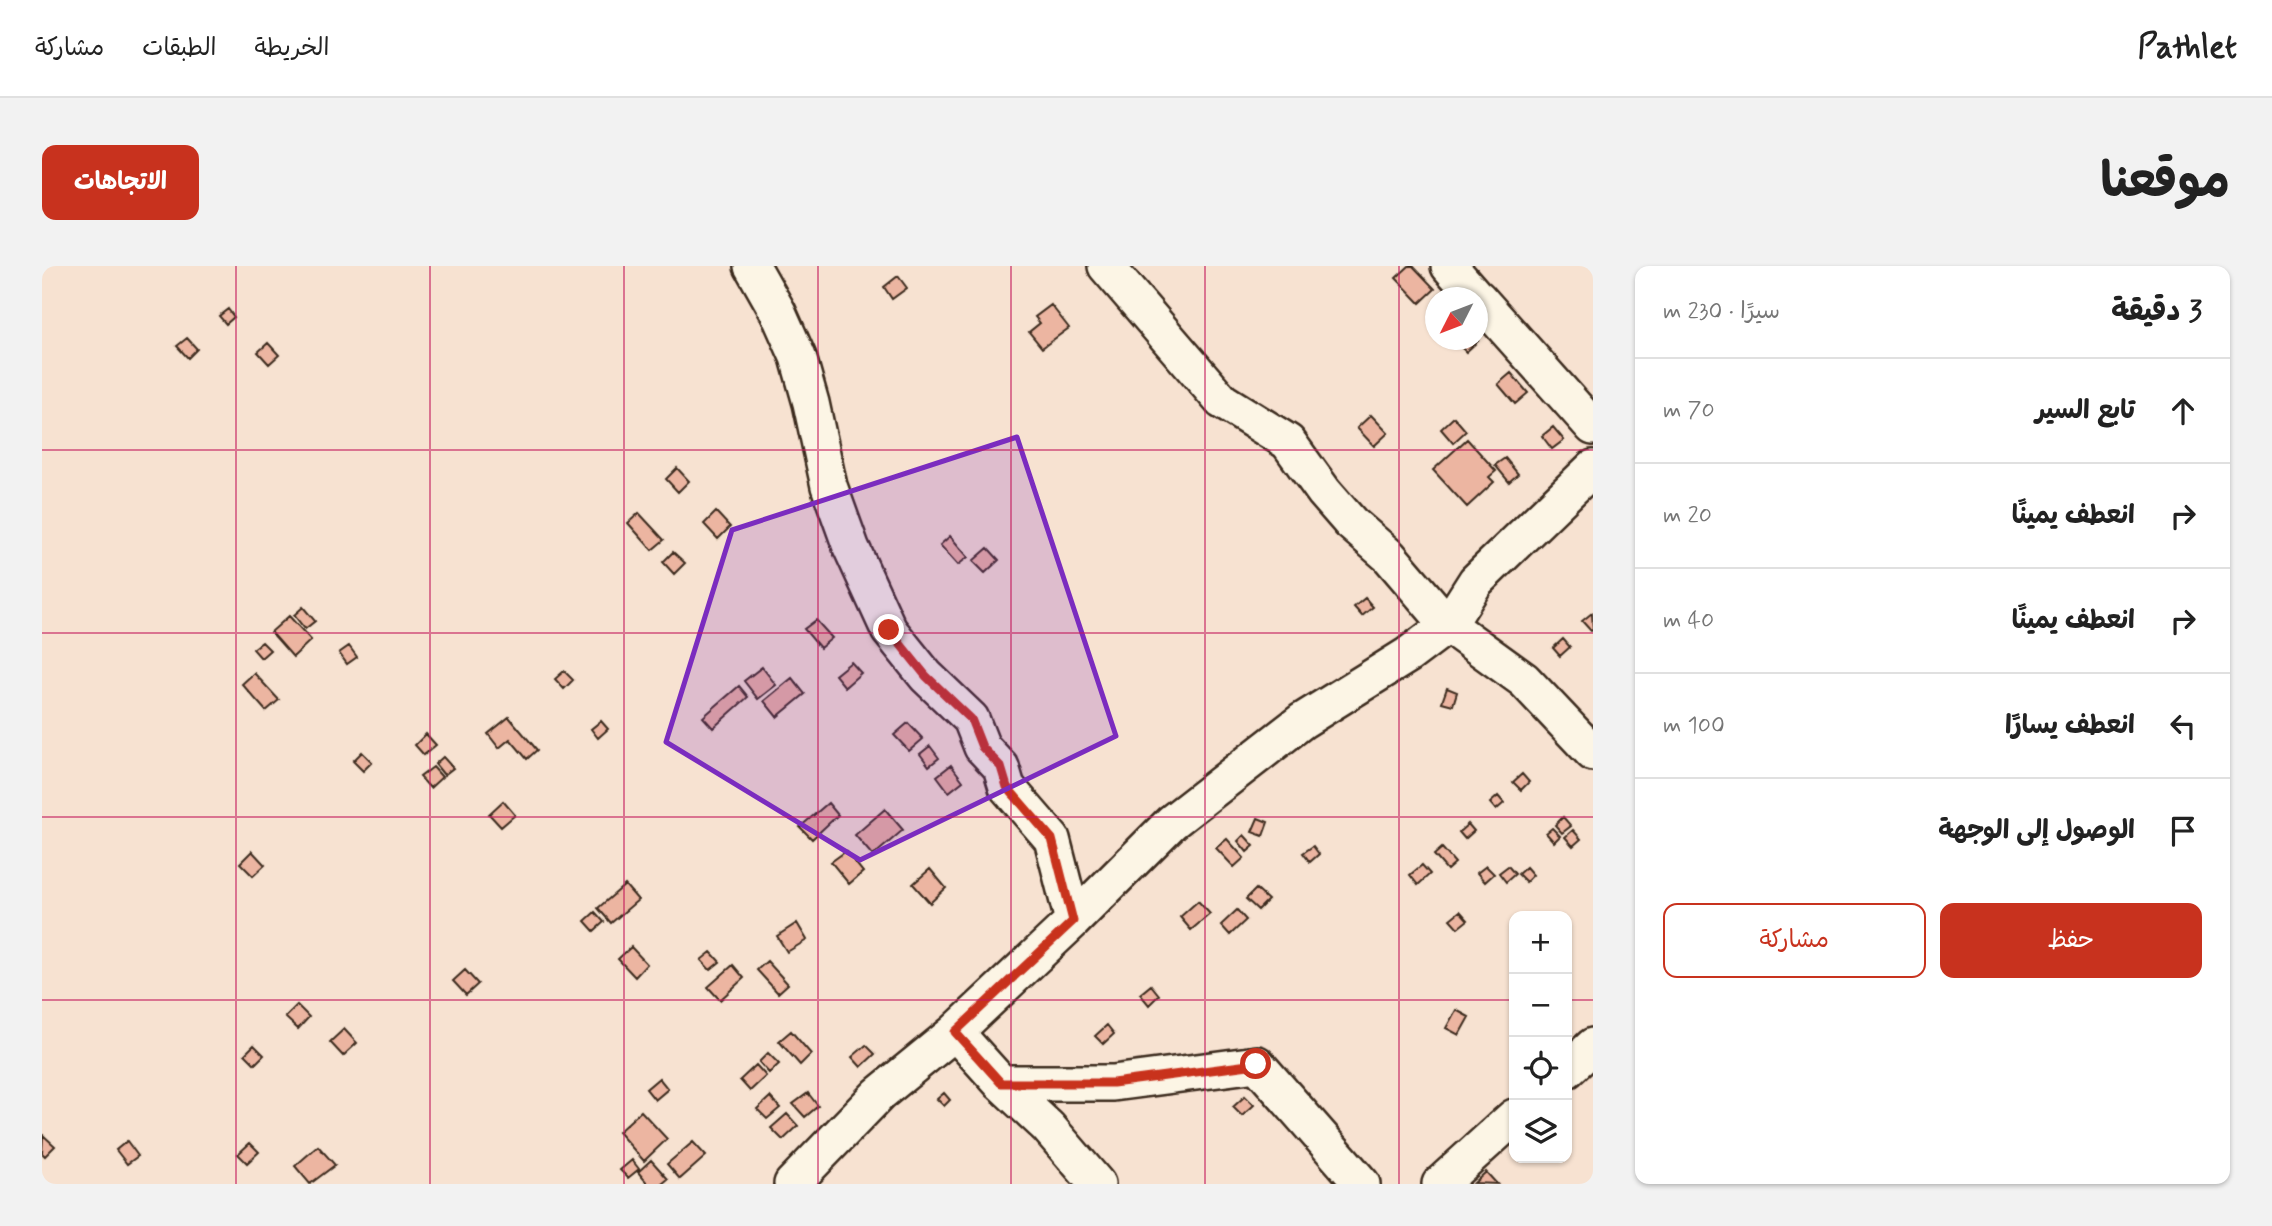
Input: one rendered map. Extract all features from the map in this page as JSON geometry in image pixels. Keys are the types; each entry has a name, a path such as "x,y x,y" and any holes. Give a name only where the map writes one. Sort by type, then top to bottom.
{"street":[{"path":"752,266 778,312 797,357 811,403 829,486 851,547 889,630 926,676 971,719 982,747 1001,767 1007,787 1052,839 1073,921"},
{"path":"1106,266 1222,401 1288,442 1324,492 1352,523 1389,556 1448,625 1524,680 1593,753"},
{"path":"1448,266 1467,287"},
{"path":"1488,310 1593,427"},
{"path":"792,1184 879,1094 955,1032 1073,921 1172,822 1303,721 1408,655 1448,625 1476,581 1593,468"},
{"path":"955,1032 1001,1083 1048,1127 1097,1184"},
{"path":"1572,1065 1593,1046"},
{"path":"1001,1083 1113,1083 1256,1064 1362,1184"},
{"path":"1440,1184 1509,1122"}],"highlighted area":[{"path":"1017,437 1116,736 860,860 666,742 732,530"}],"building":[{"path":"1409,266 1413,266 1433,287 1425,287 1425,298 1420,303 1396,278"},
{"path":"898,276 907,288 892,299 884,287"},
{"path":"1051,305 1069,328 1042,348 1029,332 1040,323 1035,317"},
{"path":"228,309 234,317 226,324 219,316"},
{"path":"187,338 197,349 188,358 177,346"},
{"path":"268,343 279,355 269,364 258,352"},
{"path":"1511,373 1528,393 1515,404 1498,384"},
{"path":"1371,415 1388,433 1374,446 1357,428"},
{"path":"1454,417 1466,431 1453,443 1441,429"},
{"path":"1553,427 1564,440 1552,449 1542,436"},
{"path":"1467,439 1496,471 1489,477 1494,482 1467,507 1433,470"},
{"path":"1505,458 1518,474 1509,482 1495,465"},
{"path":"677,468 689,481 678,492 666,479"},
{"path":"716,512 730,527 718,539 704,524"},
{"path":"639,513 664,540 652,550 628,523"},
{"path":"950,536 968,557 958,565 940,545"},
{"path":"988,548 999,560 985,573 973,561"},
{"path":"673,552 685,563 674,574 663,562"},
{"path":"1365,598 1373,607 1362,616 1354,607"},
{"path":"303,607 315,621 305,629 294,615"},
{"path":"1592,613 1593,630 1591,631 1582,621"},
{"path":"289,616 311,640 293,657 271,632"},
{"path":"816,620 832,638 820,648 804,629"},
{"path":"1563,639 1570,647 1560,656 1553,648"},
{"path":"262,642 270,650 261,658 253,649"},
{"path":"349,646 357,657 347,664 339,653"},
{"path":"851,662 861,673 845,687 835,675"},
{"path":"762,667 776,685 758,699 744,681"},
{"path":"564,671 573,680 564,689 555,679"},
{"path":"254,673 279,700 266,711 242,684"},
{"path":"792,678 805,694 777,717 764,701"},
{"path":"739,686 748,697 713,728 703,717"},
{"path":"1447,688 1457,692 1453,705 1442,702"},
{"path":"509,717 537,750 527,759 510,739 499,748 488,734"},
{"path":"601,721 608,729 598,738 591,729"},
{"path":"908,723 923,739 909,751 894,735"},
{"path":"426,734 436,745 424,755 415,745"},
{"path":"930,746 939,758 929,766 920,754"},
{"path":"362,752 372,762 363,771 353,761"},
{"path":"443,757 453,768 444,775 435,764"},
{"path":"951,765 963,781 949,792 937,776"},
{"path":"433,767 442,777 430,788 420,777"},
{"path":"1522,774 1529,782 1521,790 1513,782"},
{"path":"1498,796 1504,803 1496,810 1490,803"},
{"path":"503,801 515,815 501,827 489,814"},
{"path":"828,803 838,815 812,839 800,827"},
{"path":"885,809 903,830 873,856 855,835"},
{"path":"1563,817 1571,826 1562,833 1555,825"},
{"path":"1258,818 1268,822 1263,836 1252,832"},
{"path":"1468,824 1474,831 1465,839 1459,832"},
{"path":"1552,828 1560,836 1554,842 1546,833"},
{"path":"1573,830 1581,839 1573,846 1565,837"},
{"path":"1244,835 1254,846 1247,852 1238,841"},
{"path":"1227,839 1244,858 1234,867 1216,848"},
{"path":"1313,846 1319,854 1310,862 1303,853"},
{"path":"1442,848 1455,863 1447,870 1434,855"},
{"path":"252,851 265,865 253,876 240,863"},
{"path":"846,851 863,872 849,884 831,862"},
{"path":"1422,865 1430,874 1418,885 1410,875"},
{"path":"1486,866 1494,874 1485,882 1477,873"},
{"path":"1508,866 1515,874 1506,882 1499,873"},
{"path":"1526,867 1533,875 1526,882 1518,874"},
{"path":"930,869 946,888 930,903 913,884"},
{"path":"625,885 638,900 611,923 598,908"},
{"path":"1256,889 1268,900 1258,910 1246,899"},
{"path":"1198,901 1210,914 1191,930 1180,917"},
{"path":"1237,910 1246,920 1230,935 1221,925"},
{"path":"1460,911 1468,920 1458,928 1450,919"},
{"path":"595,912 604,922 594,931 585,921"},
{"path":"797,923 807,940 787,952 777,936"},
{"path":"631,947 647,964 635,977 618,959"},
{"path":"711,952 720,962 710,970 701,960"},
{"path":"767,961 788,984 778,993 757,970"},
{"path":"733,965 744,978 720,1000 708,987"},
{"path":"465,970 478,984 466,995 453,981"},
{"path":"1151,985 1159,995 1149,1005 1140,994"},
{"path":"297,1005 309,1017 298,1029 285,1017"},
{"path":"1456,1010 1469,1017 1459,1035 1446,1028"},
{"path":"1107,1025 1114,1034 1103,1044 1095,1036"},
{"path":"344,1029 357,1043 343,1056 330,1042"},
{"path":"791,1031 811,1054 800,1065 779,1041"},
{"path":"254,1045 264,1055 255,1064 245,1054"},
{"path":"866,1045 875,1054 861,1067 852,1057"},
{"path":"768,1053 779,1064 769,1073 759,1062"},
{"path":"756,1065 766,1076 750,1091 740,1080"},
{"path":"659,1078 668,1089 655,1100 646,1089"},
{"path":"808,1093 818,1106 805,1117 793,1104"},
{"path":"944,1093 950,1100 944,1106 937,1099"},
{"path":"1245,1096 1254,1105 1242,1116 1233,1107"},
{"path":"770,1097 780,1108 767,1119 757,1109"},
{"path":"641,1111 667,1139 644,1161 618,1132"},
{"path":"787,1114 798,1126 783,1140 771,1128"},
{"path":"43,1135 55,1146 45,1156 42,1153"},
{"path":"127,1141 138,1156 127,1164 116,1150"},
{"path":"693,1142 706,1156 680,1179 667,1164"},
{"path":"250,1143 259,1152 247,1163 238,1154"},
{"path":"318,1146 335,1165 310,1184 295,1166"},
{"path":"632,1160 639,1169 628,1178 620,1170"},
{"path":"651,1160 668,1179 662,1184 648,1184 638,1172"},
{"path":"1486,1172 1497,1184 1474,1183"}],"route":[{"path":"889,630 926,676 971,719 982,747 1001,767 1007,787 1052,839 1073,921 955,1032 1001,1083 1113,1083 1256,1064"}]}
